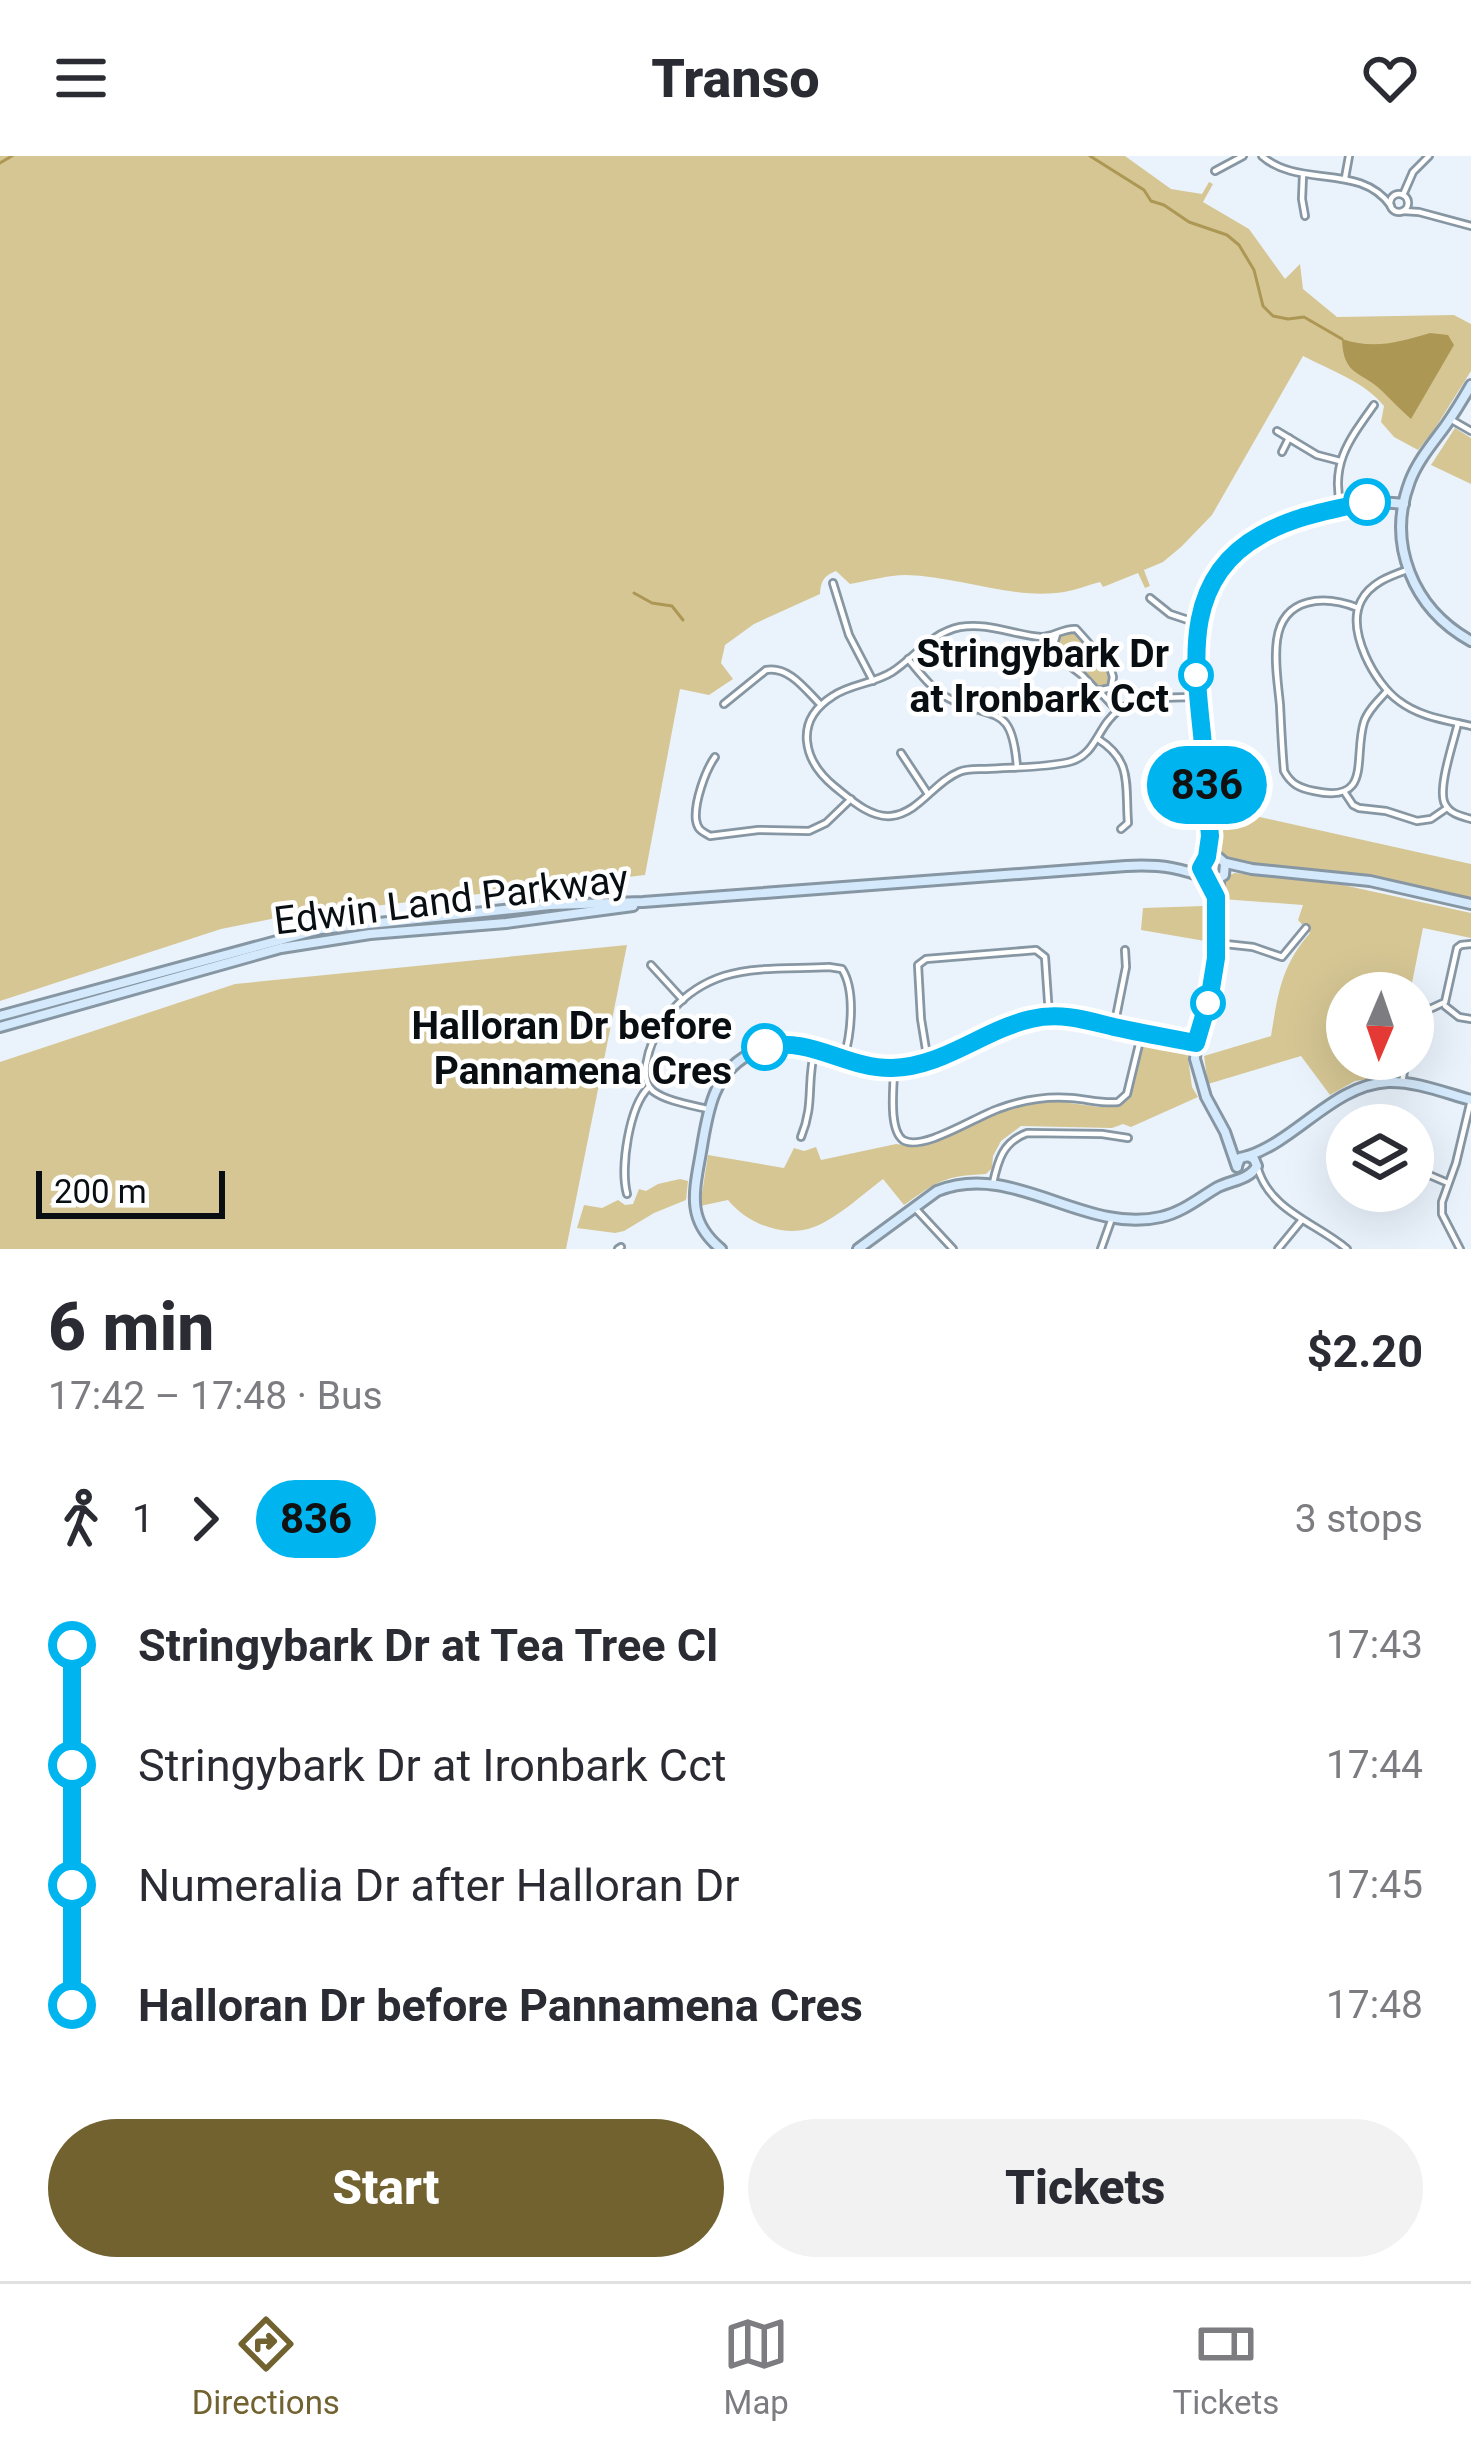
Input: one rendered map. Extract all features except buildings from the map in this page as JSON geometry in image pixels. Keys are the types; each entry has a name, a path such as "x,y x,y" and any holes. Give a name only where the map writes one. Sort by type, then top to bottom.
{"street":[{"path":"1214,171 1243,156"},
{"path":"1262,156 1283,170 1346,178 1380,194 1402,197 1419,212"},
{"path":"1346,178 1349,156"},
{"path":"1403,211 1402,197 1413,172 1429,156"},
{"path":"1303,175 1306,216"},
{"path":"1380,194 1396,211 1471,226"},
{"path":"1390,206 1391,199 1402,197"},
{"path":"1471,385 1419,463 1404,504 1402,527 1407,570 1414,585 1437,617 1471,641"},
{"path":"1341,508 1340,461 1374,405"},
{"path":"1450,419 1471,431"},
{"path":"1276,430 1319,456 1340,461"},
{"path":"1282,452 1289,438"},
{"path":"1346,1249 1301,1221 1262,1183 1240,1174 1196,1068 1196,1043 1213,982 1216,943 1195,652 1197,623 1217,576 1246,544 1286,523 1341,508 1369,502 1404,504"},
{"path":"1407,570 1378,581 1358,608 1366,656 1387,692 1415,711 1471,726"},
{"path":"833,583 846,630 873,681"},
{"path":"1150,598 1170,614 1197,623"},
{"path":"1358,608 1331,600 1309,601 1282,623 1276,644 1284,771 1293,784 1306,790 1344,792 1357,778 1364,721 1387,692"},
{"path":"1118,711 1112,699 1109,664 1072,628 1034,636 961,627 934,638 890,673 837,693 821,705 810,726 807,751 818,770 850,799 887,816 903,812 959,772 1074,760 1088,752 1118,711 1142,701 1198,697"},
{"path":"1054,650 1057,634"},
{"path":"1034,636 1118,711"},
{"path":"908,659 946,698 995,714 1005,723 1015,741 1017,766"},
{"path":"724,704 774,668 785,671 821,705"},
{"path":"1098,691 1112,686"},
{"path":"1458,723 1443,791 1447,808 1471,818"},
{"path":"1098,740 1122,761 1128,823"},
{"path":"901,753 928,794"},
{"path":"715,757 704,776 696,815 700,830 710,836 750,830 809,831 826,823 850,799"},
{"path":"1344,792 1359,808 1417,821 1431,819 1447,808"},
{"path":"1128,823 1136,828"},
{"path":"1121,829 1128,823"},
{"name":"Edwin Land Parkway","path":"0,1016 321,929 550,905 1174,866 1370,881 1471,904"},
{"name":"Edwin Land Parkway","path":"0,1027 293,945 704,897"},
{"path":"1216,943 1253,947 1282,957 1306,928"},
{"path":"1434,1008 1443,1005 1450,992 1457,948 1471,944"},
{"path":"928,1062 921,1019 921,961 1036,950 1045,957 1049,1016"},
{"path":"1114,1027 1125,950"},
{"path":"651,965 683,1000"},
{"path":"649,1087 645,1070 653,1041 669,1013 706,984 734,974 838,967 844,971 851,1025 844,1058"},
{"path":"1443,1005 1471,1019"},
{"path":"718,1248 702,1227 694,1204 708,1110 724,1074 751,1053 777,1044 795,1044 861,1064 894,1068 928,1062 1003,1028 1049,1016 1196,1043"},
{"path":"894,1068 894,1128 901,1138 916,1143 1029,1100 1118,1102 1127,1094 1142,1032"},
{"path":"801,1137 810,1115 815,1048"},
{"path":"1224,1184 1240,1158 1267,1149 1359,1089 1402,1083 1471,1100 1442,1210 1460,1249"},
{"path":"649,1087 708,1110"},
{"path":"627,1194 622,1177 631,1129 638,1101 649,1087"},
{"path":"993,1183 1003,1150 1027,1133 1128,1138"},
{"path":"1230,1144 1257,1164 1262,1183"},
{"path":"858,1249 951,1185 993,1183 1112,1218 1161,1217 1256,1171 1267,1149"},
{"path":"1434,1177 1448,1183"},
{"path":"914,1207 953,1249"},
{"path":"1101,1249 1112,1218"},
{"path":"1277,1249 1301,1221"}],"shaded area":[{"path":"0,156 1125,156 1171,189 1202,194 1209,182 1213,184 1203,202 1249,229 1285,279 1300,264 1303,289 1337,317 1454,315 1471,324 1471,371 1418,450 1394,437 1381,422 1384,406 1367,390 1303,356 1212,515 1163,562 1144,570 1150,586 1145,588 1138,573 1103,587 1100,582 1044,594 906,575 850,584 836,571 828,575 820,594 754,624 725,645 721,663 733,679 709,695 680,689 645,875 286,916 221,929 0,1001"},
{"path":"1430,333 1448,335 1454,345 1411,419 1350,367 1343,351 1342,339 1376,344"},
{"path":"1455,428 1471,438 1471,484 1431,465"},
{"path":"1066,631 1080,634 1107,667 1108,686 1095,687 1060,654 1056,641"},
{"path":"1246,814 1471,864 1471,900 1233,859 1217,844 1213,817"},
{"path":"1235,873 1343,885 1471,913 1471,938 1423,928 1414,972 1326,972 1326,1080 1362,1080 1330,1095 1301,1056 1208,1084 1204,1056 1271,1036 1287,969 1310,933 1298,920 1303,905 1222,899 1224,877"},
{"path":"1204,906 1205,941 1141,930 1143,908"},
{"path":"627,945 566,1249 0,1249 0,1062 235,984"},
{"path":"1147,1039 1187,1050 1198,1097 1131,1127 1021,1126 1001,1141 986,1174 942,1181 904,1205 883,1179 837,1214 808,1229 764,1226 728,1200 700,1206 708,1155 784,1168 794,1148 816,1147 821,1160 896,1144 919,1147 1001,1111 1048,1100 1119,1105 1129,1097"},
{"path":"680,1179 688,1181 686,1200 624,1231 577,1228 584,1205 602,1208 618,1200 633,1204 639,1189 646,1191"}],"waterway":[{"path":"0,163 12,156"},
{"path":"1090,156 1144,190 1151,201 1239,245 1254,270 1263,306 1273,316 1304,317 1342,339"},
{"path":"634,593 652,603 672,606 683,620"}],"bus line":[{"name":"836","path":"765,1047 795,1044 878,1068 910,1066 1003,1028 1049,1016 1196,1043 1215,971 1216,897 1201,868 1210,836 1195,668 1197,623 1217,576 1246,544 1286,523 1367,502"}],"place":[{"name":"Stringybark Dr at Ironbark Cct","path":"1196,675"},
{"name":"Halloran Dr before Pannamena Cres","path":"765,1047"}]}
